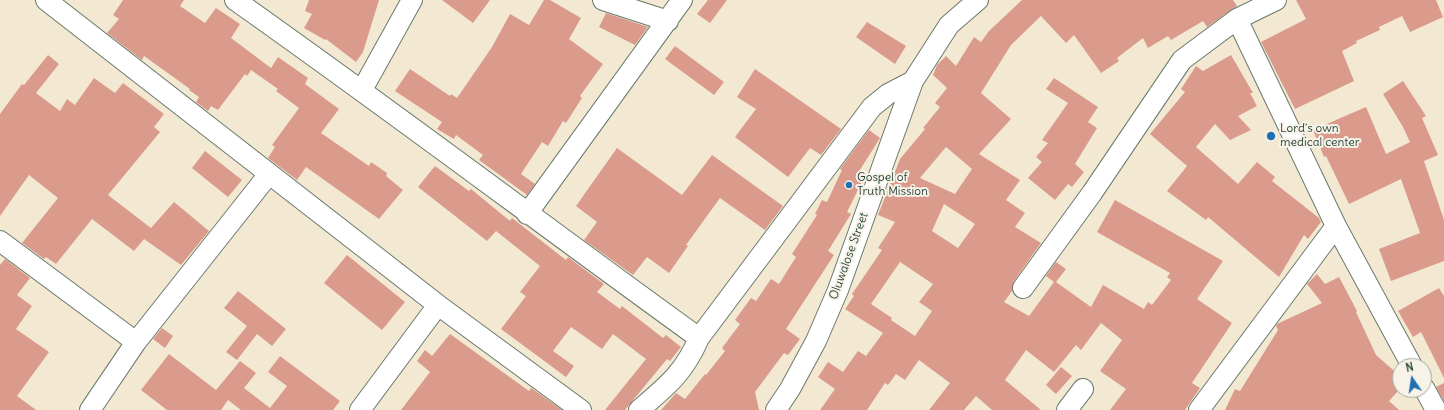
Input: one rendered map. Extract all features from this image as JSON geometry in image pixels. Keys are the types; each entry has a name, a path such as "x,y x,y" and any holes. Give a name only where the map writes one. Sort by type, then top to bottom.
{"street":[{"path":"46,0 438,305 581,410"},
{"path":"235,0 362,90 527,214 699,338"},
{"path":"362,90 412,0"},
{"path":"603,0 668,21"},
{"path":"527,214 682,0"},
{"name":"Oluwalose Street","path":"776,410 790,389 816,341 838,290 913,81 949,25 978,0"},
{"path":"1023,288 1092,192 1182,60 1237,20 1276,0"},
{"path":"1237,20 1336,226 1408,358"},
{"path":"639,410 671,382 690,359 699,338 872,107 888,94 913,81"},
{"path":"90,410 136,342 269,174"},
{"path":"1199,410 1336,226"},
{"path":"0,242 136,342"},
{"path":"360,410 438,305"},
{"path":"1067,410 1082,389"},
{"path":"1429,398 1436,410"}],"building":[{"path":"123,0 184,0 180,6 205,23 216,8 240,24 231,38 271,68 278,57 308,78 305,84 339,109 321,133 369,166 371,162 387,173 386,176 403,190 379,219 306,167 297,180 268,158 275,147 272,145 299,108 276,91 278,89 251,70 247,76 245,74 218,110 211,106 208,111 196,102 199,97 189,90 190,89 144,56 142,60 107,33 119,19 113,15"},
{"path":"309,0 379,0 363,52 356,62 326,39 325,40 304,28 312,14 305,11"},
{"path":"442,0 490,0 473,23"},
{"path":"544,0 550,0 581,18 569,39 603,64 580,96 582,98 566,123 563,121 548,146 542,142 521,174 535,184 527,195 479,160 483,155 456,135 454,139 437,129 442,122 395,91 410,69 450,96 451,94 457,98 492,47 510,14 529,25"},
{"path":"708,0 727,0 710,23 697,14"},
{"path":"1022,0 1233,0 1237,6 1207,27 1203,21 1171,40 1168,36 1148,48 1143,38 1117,58 1119,61 1101,73 1074,35 1066,43 1041,16 1011,45 981,93 1011,119 979,154 1020,180 1006,200 1025,213 1015,227 1041,243 1014,281 1012,291 1004,302 1029,316 1054,282 1046,276 1056,262 1066,269 1056,282 1091,307 1103,285 1144,309 1148,302 1152,305 1171,280 1167,277 1170,273 1097,232 1115,200 1223,261 1197,299 1232,323 1192,383 1200,388 1185,410 1110,410 1126,389 1100,371 1122,340 1101,323 1081,350 1076,345 1054,372 1026,350 1005,380 1041,410 992,410 976,396 964,410 929,410 950,383 919,360 905,380 896,374 888,385 885,383 867,410 820,410 835,389 818,377 828,362 843,372 858,351 866,356 883,333 845,309 854,296 852,294 882,250 878,248 895,222 878,215 900,159 925,129 923,128 940,107 935,103 947,88 933,75 937,65 946,56 956,66 974,37 981,42 989,31","holes":["946,147 972,169 955,194 920,178","944,204 975,224 958,248 932,231","900,262 933,284 919,302 932,311 915,336 871,304"]},
{"path":"1296,0 1436,0 1443,17 1410,32 1402,16 1379,27 1380,30 1356,41 1357,43 1342,51 1354,81 1295,109 1261,42 1306,19"},
{"path":"606,13 648,27 635,45 599,27"},
{"path":"867,22 906,46 895,64 856,37"},
{"path":"675,46 724,82 714,95 665,59"},
{"path":"48,55 59,64 36,93 60,111 67,99 75,105 94,78 115,93 123,83 164,114 154,127 160,132 108,195 151,228 174,202 209,231 181,265 144,239 134,251 92,219 56,264 46,257 44,259 22,243 58,198 29,175 0,216 0,114 22,84 24,85"},
{"path":"1231,55 1253,93 1250,93 1257,106 1238,116 1251,130 1230,140 1215,124 1196,147 1238,184 1257,162 1275,177 1272,181 1319,218 1321,222 1308,239 1304,235 1279,277 1208,217 1206,220 1167,191 1187,166 1150,134 1185,92 1181,89 1196,66 1203,71"},
{"path":"755,69 841,129 821,155 810,148 788,177 735,137 756,109 737,97"},
{"path":"1054,78 1098,107 1088,122 1097,128 1075,164 1084,172 1072,187 1068,184 1055,200 1028,178 1042,162 1036,157 1048,143 1042,140 1068,103 1046,89"},
{"path":"1403,81 1426,116 1422,118 1438,155 1424,161 1444,220 1444,261 1391,281 1379,249 1420,233 1401,179 1349,204 1326,156 1324,157 1313,130 1366,107 1386,154 1410,142 1403,127 1383,94"},
{"path":"869,130 880,138 858,173 865,176 847,212 851,214 828,251 834,255 786,329 800,339 788,355 784,353 755,392 759,410 661,410 676,393 685,399 705,374 706,375 725,351 722,348 740,324 735,320 751,298 756,301 771,279 779,284 796,257 792,254 817,215 815,214 822,200 827,202 842,170 840,169"},
{"path":"617,148 682,195 712,155 783,206 765,230 720,198 686,245 688,246 669,273 647,257 633,275 584,240 597,222 576,206"},
{"path":"205,151 242,180 228,197 192,168"},
{"path":"435,166 469,191 471,189 510,221 512,218 566,260 568,257 604,284 597,292 620,309 622,306 663,338 666,335 681,347 670,361 667,359 625,410 605,410 646,359 613,334 602,349 571,327 553,351 574,366 566,377 501,329 526,296 520,292 540,266 496,231 487,241 418,187"},
{"path":"347,255 405,302 382,330 324,283"},
{"path":"5,259 30,278 17,295 32,306 16,329 49,352 17,396 36,410 0,410 0,265"},
{"path":"1317,274 1325,284 1339,277 1357,311 1356,312 1376,355 1392,369 1392,398 1389,401 1399,410 1225,410 1235,389 1240,391 1278,330 1276,326 1277,324 1322,303 1307,284"},
{"path":"1439,288 1444,296 1444,378 1421,332 1413,337 1398,311"},
{"path":"238,291 286,329 272,346 257,334 237,360 226,352 247,326 224,308"},
{"path":"162,328 173,336 165,348 153,339"},
{"path":"450,334 529,391 531,388 562,410 401,410 430,372 417,361 425,350 432,356"},
{"path":"169,354 216,390 240,361 256,373 244,388 270,408 287,386 268,372 280,356 340,401 333,410 241,410 228,400 221,410 167,410 141,390"},
{"path":"1061,367 1072,376 1056,394 1046,385"},
{"path":"1444,383 1444,401 1436,387"}],"place":[{"name":"Lord's own medical center","path":"1271,136"},
{"name":"Gospel of Truth Mission","path":"849,185"}]}
